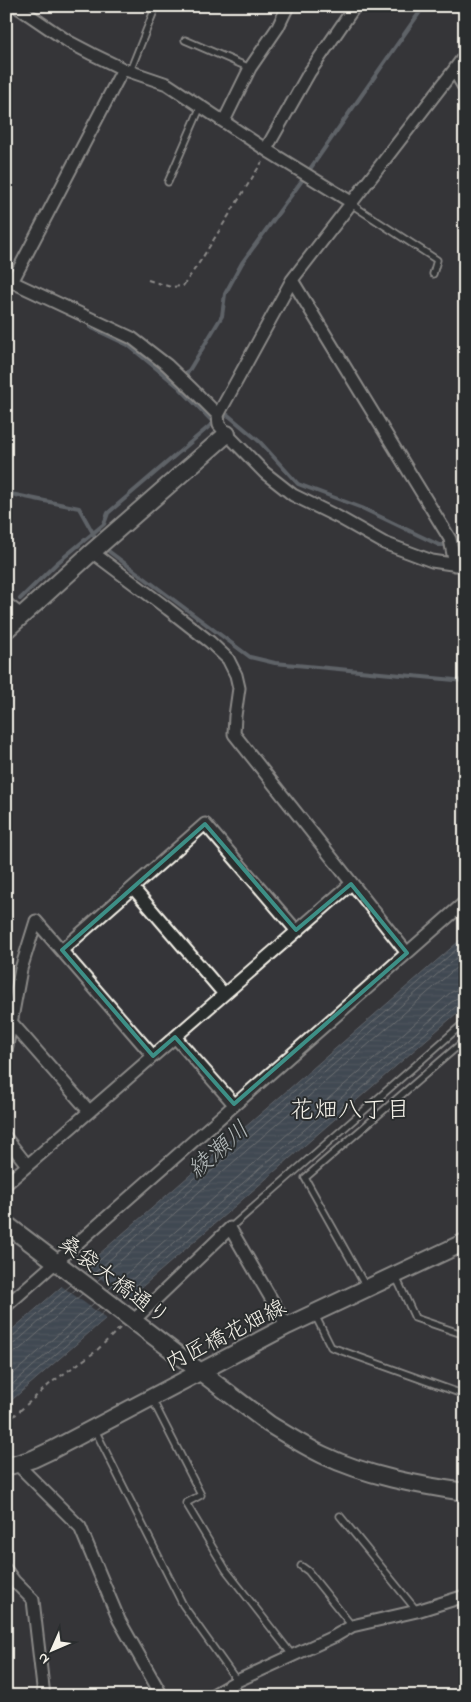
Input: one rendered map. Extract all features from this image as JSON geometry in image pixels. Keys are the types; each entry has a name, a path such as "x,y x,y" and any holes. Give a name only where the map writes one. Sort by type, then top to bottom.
{"street":[{"path":"16,6 69,42 126,70 167,84 351,203"},
{"path":"224,121 250,68 278,27 288,6"},
{"path":"267,150 309,73 355,6"},
{"path":"460,566 432,561 384,544 338,517 293,495 266,473 227,434 219,425 218,415 292,280 465,54"},
{"path":"126,70 9,281 132,338 167,365 218,415"},
{"path":"454,70 465,89"},
{"path":"292,280 450,539 460,566"},
{"path":"6,630 227,434"},
{"path":"92,552 175,614 228,659 236,675 239,688 234,734 407,953"},
{"path":"6,603 21,615"},
{"path":"62,950 205,824 296,930"},
{"path":"6,1184 351,884"},
{"path":"133,888 224,994"},
{"path":"6,1306 60,1264 234,1104 465,902"},
{"path":"6,1051 21,969 36,920 153,1056"},
{"path":"11,1022 89,1111"},
{"path":"175,1037 234,1104"},
{"path":"6,1138 27,1165"},
{"name":"桑袋大橋通り","path":"6,1224 269,1424 304,1445 348,1466 382,1476 419,1485 465,1492"},
{"path":"130,1318 230,1228 287,1326"},
{"name":"内匠橋花畑線","path":"12,1466 52,1450 287,1326 465,1242"},
{"path":"12,1466 80,1527 119,1620 162,1696"},
{"path":"6,1570 33,1600 44,1696"},
{"path":"211,1696 237,1681 335,1636 352,1626 417,1611 465,1596"}],"lane":[{"path":"126,70 156,6"},
{"path":"185,40 250,68"},
{"path":"168,182 201,106"},
{"path":"351,203 437,260 433,274"},
{"path":"230,1228 465,1022"},
{"path":"367,1288 305,1178 465,1040"},
{"path":"395,1275 415,1318 465,1335"},
{"path":"315,1313 331,1346 465,1395"},
{"path":"151,1397 201,1496 186,1504 226,1570 293,1656"},
{"path":"94,1428 183,1605 237,1681"},
{"path":"340,1516 417,1611"},
{"path":"301,1566 308,1571 352,1626"}],"path":[{"path":"148,280 171,287 183,286 201,260 267,150"},
{"path":"6,1423 52,1382 95,1352 130,1318"}],"highlighted area":[{"path":"205,824 296,930 351,884 407,953 234,1104 175,1037 153,1056 62,950"}],"water":[{"path":"465,936 465,1006 6,1405 6,1335"}],"pier":[{"path":"83,1265 129,1300 107,1319 60,1285"}],"waterway":[{"path":"179,387 222,316 225,294 242,263 424,6"},
{"path":"90,327 128,345 179,387 214,423"},
{"path":"20,599 57,563 104,524 108,513 212,424 228,415 260,442 298,484 362,508 439,545 465,545"},
{"path":"6,493 79,508 98,542"},
{"path":"103,547 250,657 275,663 465,681"}],"district":[{"name":"花畑八丁目","path":"350,1109"}],"water label":[{"name":"綾瀬川","path":"218,1149"}]}
